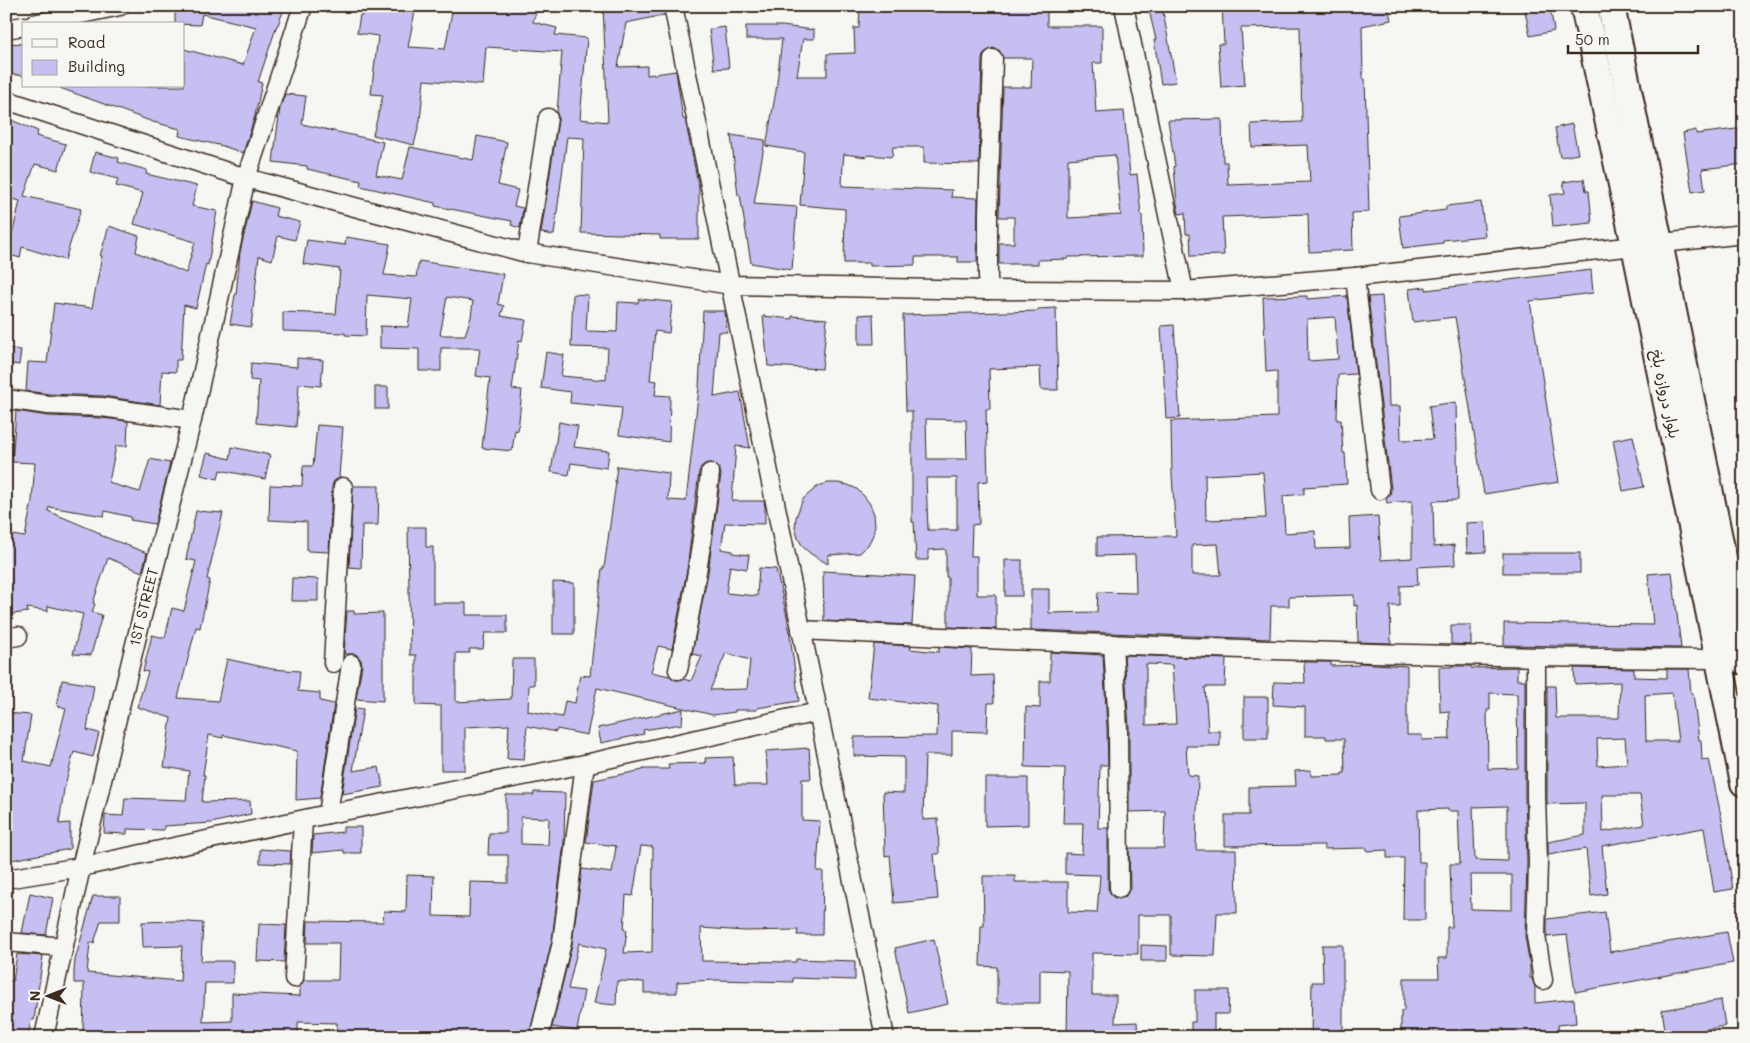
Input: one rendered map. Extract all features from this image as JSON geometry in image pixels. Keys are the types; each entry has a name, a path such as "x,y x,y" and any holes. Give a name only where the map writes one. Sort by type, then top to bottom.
{"main road":[{"name":"بلوار دروازه بلخ","path":"1584,6 1646,245 1737,657 1744,783"},
{"name":"بلوار دروازه بلخ","path":"1611,6 1646,245"}],"street":[{"path":"43,22 120,6"},
{"name":"1ST STREET","path":"44,1037 140,624 192,420 246,178 303,6"},
{"path":"673,6 884,1037"},
{"path":"1124,6 1184,291"},
{"path":"6,29 22,26"},
{"path":"988,290 988,213 993,59"},
{"path":"6,100 246,178 527,253 730,285 988,290 1184,291 1355,277 1744,234"},
{"path":"527,253 548,118"},
{"path":"1355,277 1380,490"},
{"path":"6,399 48,405 102,407 192,420"},
{"path":"678,670 690,617 705,523 710,473"},
{"path":"328,814 342,664 343,487"},
{"path":"801,630 1032,642 1536,658 1737,657"},
{"path":"1113,644 1118,728 1120,888"},
{"path":"1536,658 1538,862 1536,936 1543,980"},
{"path":"6,879 82,867 328,814 585,764 818,712"},
{"path":"538,1037 562,942 585,764"},
{"path":"294,978 302,820"},
{"path":"6,942 64,947"}],"building":[{"path":"193,6 285,6 258,82 262,83 255,116 243,153 223,146 179,136 180,129 153,122 60,88 185,88 185,49 243,65 256,27 202,14 200,25 175,22 175,9 193,9"},
{"path":"364,6 416,6 408,47 445,49 453,6 538,6 533,22 557,28 555,35 587,38 580,119 608,122 603,6 663,6 664,15 626,23 618,67 647,66 647,75 676,71 683,119 685,119 699,188 699,239 660,239 660,235 581,233 584,138 567,137 554,235 541,233 558,120 562,52 486,47 483,85 424,80 420,121 414,145 373,135 383,95 371,94 378,36 357,33 360,15 362,16"},
{"path":"860,6 1047,6 1047,26 1102,26 1102,63 1093,63 1096,113 1124,111 1130,175 1137,174 1142,215 1143,256 1068,257 1068,259 1038,260 1038,264 999,264 999,243 1014,243 1014,217 999,217 1003,87 1031,87 1032,58 1003,58 999,50 993,48 984,53 982,59 979,164 924,163 924,147 893,147 892,157 868,155 867,157 844,154 843,164 842,186 952,190 951,197 978,198 977,262 958,262 958,257 915,257 915,265 870,266 870,263 844,263 845,209 800,205 804,152 766,146 776,91 782,39 746,39 746,26 782,26 814,30 814,39 803,39 797,76 827,76 827,54 855,53 854,28 859,28","holes":["1115,155 1121,215 1068,218 1068,159"]},
{"path":"1148,6 1162,6 1176,82 1161,84 1154,40 1156,40"},
{"path":"1222,6 1358,6 1358,11 1388,6 1391,20 1362,26 1369,212 1352,213 1353,250 1309,252 1308,214 1222,217 1224,255 1191,256 1190,234 1186,234 1185,213 1179,214 1177,204 1175,166 1168,120 1222,119 1223,162 1227,162 1228,185 1310,182 1308,145 1252,147 1251,124 1302,122 1300,27 1241,28 1245,85 1221,87 1218,44 1224,44"},
{"path":"1524,6 1550,6 1554,31 1530,36"},
{"path":"725,27 729,68 714,69 709,29"},
{"path":"8,43 22,44 22,76 6,73"},
{"path":"285,94 306,96 302,124 383,142 376,175 402,180 410,147 473,160 477,136 507,142 498,185 518,190 514,206 523,208 520,228 511,225 512,221 435,206 435,203 360,186 361,181 307,169 307,166 273,162 280,108"},
{"path":"6,118 38,131 36,136 66,144 58,170 35,164 24,196 81,209 65,260 22,247 20,258 6,254 6,238 11,239 20,201 6,197"},
{"path":"1572,124 1578,154 1560,157 1555,128"},
{"path":"1744,128 1744,164 1702,169 1705,190 1692,192 1683,133 1696,130 1696,134"},
{"path":"731,135 765,140 754,204 797,207 792,270 751,263 740,195 738,195"},
{"path":"95,152 119,158 118,162 147,170 146,174 197,186 192,206 217,211 208,265 206,264 196,308 184,305 181,360 176,360 176,372 162,371 160,405 103,396 49,394 26,391 28,362 47,363 54,303 92,308 102,256 100,256 109,226 139,236 136,252 186,273 195,242 134,224 143,193 116,186 118,179 90,172"},
{"path":"1584,179 1586,191 1589,191 1592,223 1553,227 1550,195 1565,193 1563,182"},
{"path":"252,201 277,208 275,216 300,222 295,240 278,236 272,260 259,256 251,327 230,324 236,295 240,252"},
{"path":"1481,202 1485,236 1443,240 1443,243 1403,248 1399,216 1446,210 1446,206"},
{"path":"346,237 390,244 384,275 416,277 419,261 503,274 498,304 504,306 501,316 526,320 522,341 519,340 512,389 522,390 518,431 515,430 512,451 482,448 490,378 476,376 480,348 441,348 441,371 419,371 419,349 380,348 380,326 408,327 412,299 367,295 366,336 345,335 345,333 283,331 283,312 336,314 340,269 303,264 307,240 345,245","holes":["447,297 473,301 471,317 465,335 440,335"]},
{"path":"1591,270 1593,293 1530,301 1559,482 1484,494 1455,317 1413,322 1409,289 1426,287 1426,290"},
{"path":"573,294 588,295 586,331 617,332 618,302 638,303 639,299 672,302 669,333 655,331 650,380 657,381 655,395 670,396 669,442 619,435 622,408 570,403 571,392 541,388 546,352 564,355 561,376 606,380 608,348 571,347"},
{"path":"1307,296 1307,299 1347,296 1356,374 1338,375 1337,420 1341,420 1347,484 1304,487 1304,494 1283,496 1285,533 1315,531 1316,549 1350,548 1349,518 1378,516 1381,560 1412,558 1412,501 1387,503 1386,498 1390,495 1391,489 1368,297 1382,296 1388,365 1389,406 1400,406 1401,440 1433,439 1429,406 1456,402 1458,500 1433,501 1434,547 1454,545 1455,565 1417,567 1418,585 1400,586 1400,606 1390,606 1391,643 1358,642 1357,605 1354,606 1354,595 1289,597 1289,606 1271,606 1270,639 1031,630 1031,589 1049,589 1049,613 1097,612 1098,592 1136,593 1135,555 1097,556 1097,537 1176,536 1171,421 1277,417 1277,371 1266,372 1263,297","holes":["1335,317 1338,359 1308,361 1307,319","1263,472 1266,518 1206,520 1205,475","1218,544 1221,575 1192,575 1192,545"]},
{"path":"1056,308 1058,390 1041,390 1040,367 989,369 990,409 986,409 988,481 978,482 979,524 972,525 971,556 977,556 977,595 996,595 996,629 948,627 946,551 944,549 928,550 928,560 916,560 914,522 912,522 912,411 906,411 903,315 1038,311 1038,309","holes":["926,419 966,420 967,459 927,459","926,478 957,478 957,530 928,530"]},
{"path":"703,311 725,311 727,332 719,332 714,397 740,392 750,448 736,446 732,501 764,501 765,507 765,524 725,523 721,549 733,551 732,553 749,555 747,569 730,566 726,593 757,596 759,568 776,569 788,621 799,701 757,708 757,710 735,710 735,712 713,715 597,688 587,735 557,729 556,732 527,726 524,760 507,759 509,725 465,727 465,770 441,770 441,706 416,705 416,655 410,655 408,527 426,527 426,547 433,547 433,603 466,603 466,615 507,615 507,633 485,633 483,649 469,649 470,653 456,653 456,702 511,699 512,659 534,659 534,685 529,685 528,711 562,717 565,701 575,703 580,675 590,676 602,568 604,568 617,466 669,473 668,500 686,501 699,388","holes":["712,463 719,468 721,474 708,573 692,654 702,656 691,681 676,680 670,676 651,672 658,646 672,649 687,570 699,472 705,464","726,653 750,660 747,689 710,690"]},
{"path":"873,314 874,344 859,344 859,315"},
{"path":"763,316 792,319 792,316 827,319 822,369 768,366"},
{"path":"1174,325 1180,418 1166,419 1161,326"},
{"path":"6,348 21,350 19,365 6,363"},
{"path":"297,358 323,360 321,386 299,384 296,427 256,423 259,381 250,380 251,363 297,367"},
{"path":"375,387 388,387 388,409 375,409"},
{"path":"16,411 48,416 128,421 127,446 116,446 109,482 112,484 140,492 150,459 170,463 155,524 130,520 131,517 105,511 104,516 49,507 48,511 100,533 100,535 147,553 142,572 108,558 93,603 95,604 92,612 102,615 91,655 73,654 83,614 48,606 48,611 27,608 28,612 6,615 6,534 25,537 32,501 35,463 12,462"},
{"path":"559,422 578,426 574,447 609,451 607,468 571,463 569,475 551,472"},
{"path":"317,425 343,427 339,476 341,477 334,481 332,486 329,552 307,551 307,522 269,520 270,485 302,486 303,466 313,466"},
{"path":"1633,436 1644,487 1623,491 1613,440"},
{"path":"232,447 270,455 265,479 220,470 218,479 201,475 207,453 230,459"},
{"path":"828,483 848,485 857,489 870,504 874,514 875,525 868,545 860,553 828,555 828,564 803,547 795,528 796,517 803,499 818,486"},
{"path":"353,486 379,486 378,525 362,525 361,568 349,567"},
{"path":"196,511 223,513 207,579 210,580 200,628 196,627 178,698 218,701 227,659 272,669 300,671 298,691 320,693 320,701 334,704 320,798 296,800 297,751 223,735 223,738 209,735 203,775 205,775 202,802 250,801 251,814 211,823 164,826 164,830 127,829 127,834 104,833 105,815 123,816 125,798 186,800 189,771 164,767 171,718 137,707 148,672 143,671 152,635 165,638 172,608 184,611 196,561 186,559"},
{"path":"1485,522 1486,552 1467,553 1466,523"},
{"path":"1503,553 1580,553 1580,573 1503,573"},
{"path":"1005,560 1022,560 1022,596 1005,596"},
{"path":"823,571 915,576 912,625 824,621"},
{"path":"1672,572 1681,648 1504,645 1504,623 1653,625 1648,574"},
{"path":"292,578 318,579 318,601 291,601"},
{"path":"553,582 574,583 574,634 553,634"},
{"path":"347,611 354,611 354,614 383,613 383,701 356,699 362,665 361,660 356,654 344,654"},
{"path":"1451,625 1471,625 1471,645 1451,644"},
{"path":"874,644 911,646 910,649 939,652 939,647 972,649 971,676 993,675 994,703 988,703 987,732 952,731 952,755 925,755 923,820 938,819 939,854 934,854 938,899 894,903 890,855 885,856 883,792 904,793 904,757 854,756 854,737 937,736 938,706 868,698"},
{"path":"1050,652 1103,655 1108,765 1100,765 1098,828 1108,828 1108,889 1113,897 1119,899 1125,897 1130,888 1129,848 1164,848 1165,811 1129,812 1129,727 1124,655 1226,659 1225,687 1205,687 1208,731 1220,731 1220,746 1186,746 1188,775 1198,776 1196,850 1236,850 1237,913 1217,913 1215,956 1171,955 1171,915 1138,915 1138,954 1092,953 1092,995 1116,995 1115,1023 1137,1022 1138,1037 1067,1037 1068,971 1040,970 1040,1003 997,1003 997,967 980,966 981,926 984,926 983,876 1015,876 1015,882 1068,882 1068,912 1097,913 1100,875 1065,874 1065,853 1082,854 1083,823 1063,823 1065,768 1025,767 1026,707 1040,708 1040,681 1050,681","holes":["1146,664 1172,665 1176,724 1146,725"]},
{"path":"1304,662 1331,662 1331,666 1359,665 1359,663 1407,666 1407,735 1422,735 1422,740 1450,739 1449,711 1440,712 1439,667 1517,667 1517,680 1525,680 1527,862 1525,936 1530,978 1532,978 1535,987 1535,1003 1574,999 1576,1023 1558,1025 1559,1037 1504,1037 1504,1029 1465,1030 1465,1033 1435,1033 1435,1037 1401,1037 1401,1011 1404,1011 1404,978 1439,978 1438,958 1447,958 1447,927 1452,927 1450,864 1460,864 1458,811 1448,811 1448,809 1418,810 1419,862 1425,862 1425,920 1403,920 1404,858 1387,858 1387,850 1367,851 1367,848 1324,849 1324,845 1225,846 1225,815 1249,815 1249,787 1296,786 1295,771 1311,770 1311,776 1342,775 1342,773 1345,773 1344,739 1326,739 1326,736 1305,736 1305,707 1273,705 1274,682 1305,683","holes":["1490,693 1517,694 1518,768 1488,769 1487,710 1490,710","1507,806 1507,861 1475,860 1473,807","1470,875 1512,875 1512,910 1471,909"]},
{"path":"1574,668 1634,669 1634,677 1667,678 1667,669 1689,669 1691,693 1693,693 1699,740 1701,740 1702,760 1709,759 1723,825 1733,889 1714,892 1704,828 1602,846 1607,894 1591,896 1586,849 1548,855 1548,842 1585,835 1585,803 1547,804 1547,686 1555,686 1556,718 1619,718 1620,682 1575,684","holes":["1672,693 1678,741 1646,741 1645,695","1625,738 1627,764 1598,766 1597,739","1602,795 1640,795 1644,825 1603,832"]},
{"path":"62,680 94,685 87,730 99,733 93,757 74,752 64,789 59,824 70,823 70,849 6,861 6,745 9,731 6,730 6,713 31,715 24,761 51,767 66,708 57,706"},
{"path":"1244,697 1268,697 1268,738 1244,738"},
{"path":"355,708 363,709 353,771 379,767 383,787 342,794"},
{"path":"683,709 682,724 643,730 644,734 601,743 598,728"},
{"path":"809,748 811,779 802,779 802,820 820,821 817,871 823,871 822,935 797,935 798,930 745,931 701,928 702,961 796,962 796,959 855,961 855,980 793,978 793,982 717,980 677,982 677,993 644,993 644,982 617,981 616,1005 594,1003 606,949 579,943 568,989 584,991 577,1031 552,1027 572,944 582,869 612,873 616,846 586,842 594,780 643,769 669,769 668,764 706,763 705,758 733,757 735,785 768,785 766,751","holes":["641,846 653,847 652,952 624,953 627,930 624,930 626,895 633,896"]},
{"path":"985,778 1028,778 1028,825 985,826"},
{"path":"534,792 565,793 564,842 552,940 529,1037 437,1037 437,1034 384,1034 384,1037 336,1037 337,1023 298,1022 298,1037 129,1037 83,1035 84,983 74,983 74,971 75,960 93,896 120,896 120,921 101,921 94,943 90,943 87,973 180,981 182,946 143,947 142,922 175,921 203,923 201,961 233,961 233,983 205,983 203,1022 232,1021 232,993 300,996 300,986 304,980 338,980 339,943 307,943 308,921 383,922 384,911 406,912 407,875 434,876 433,916 469,917 470,882 508,883 508,855 488,855 489,833 506,833 506,795 534,795","holes":["521,817 549,818 548,845 521,844"]},
{"path":"343,827 361,827 361,853 344,853 344,850 312,853 313,835 343,832"},
{"path":"260,849 291,851 290,864 260,863"},
{"path":"30,893 53,898 46,935 22,933"},
{"path":"1605,912 1610,952 1727,932 1733,963 1575,992 1567,935 1547,937 1547,919"},
{"path":"259,924 286,925 284,962 257,961"},
{"path":"934,939 948,1004 909,1013 895,948"},
{"path":"1141,945 1167,946 1167,961 1141,961"},
{"path":"1322,945 1343,945 1343,1037 1311,1037 1312,982 1323,982"},
{"path":"17,954 43,956 34,1020 31,1020 28,1037 6,1037 6,980 13,981"},
{"path":"1195,990 1229,990 1228,1014 1214,1014 1214,1037 1191,1037 1191,1022 1195,1022"},
{"path":"1721,1000 1725,1026 1666,1036 1662,1010"}]}
